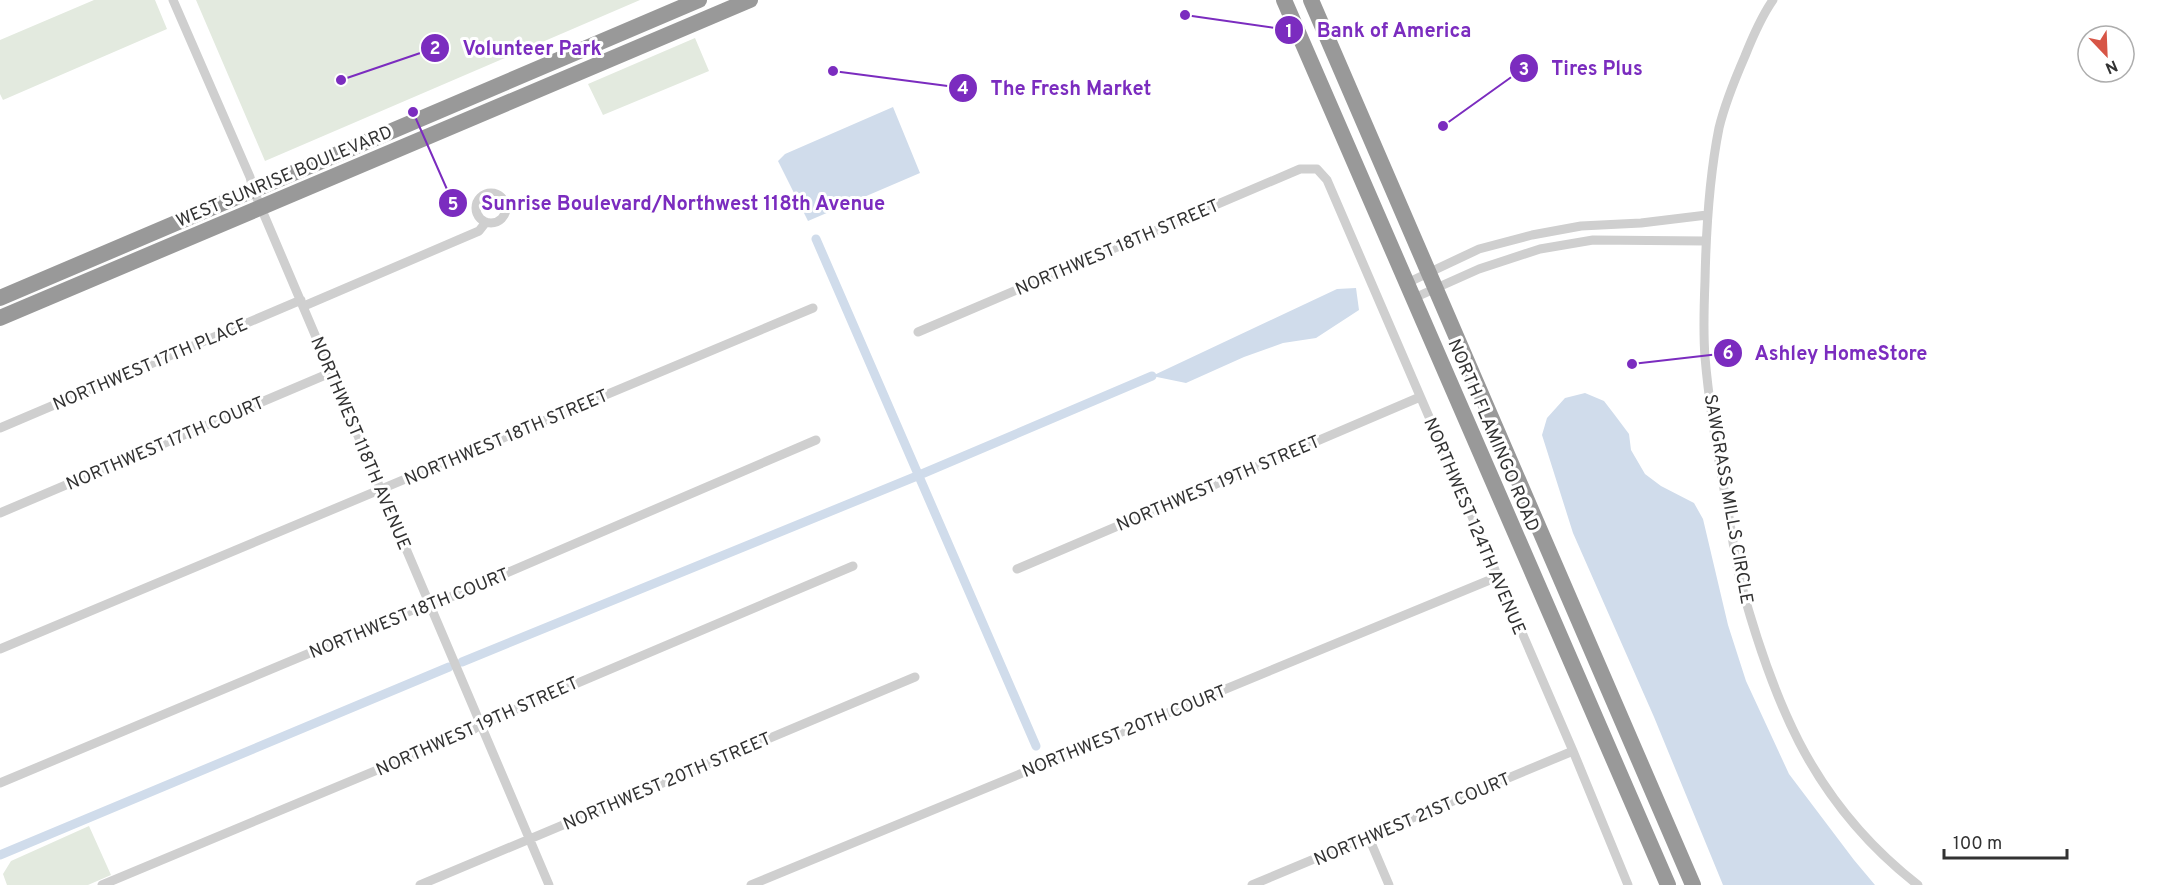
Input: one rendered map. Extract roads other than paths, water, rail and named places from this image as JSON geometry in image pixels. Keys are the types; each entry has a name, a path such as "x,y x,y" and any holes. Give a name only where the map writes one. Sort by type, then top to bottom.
{"highway":[{"name":"WEST SUNRISE BOULEVARD","path":"0,298 699,0"},
{"name":"WEST SUNRISE BOULEVARD","path":"0,318 750,0"},
{"name":"NORTH FLAMINGO ROAD","path":"1284,0 1668,885"},
{"name":"NORTH FLAMINGO ROAD","path":"1311,0 1693,885"}],"street":[{"name":"NORTHWEST 118TH AVENUE","path":"173,0 549,885"},
{"name":"SAWGRASS MILLS CIRCLE","path":"1773,0 1756,29 1725,110 1718,138 1707,215 1705,356 1714,436 1740,578 1788,719 1824,783 1872,845 1918,885"},
{"name":"NORTHWEST 18TH STREET","path":"918,332 1300,169 1317,169"},
{"name":"NORTHWEST 124TH AVENUE","path":"1317,169 1327,180 1573,751 1628,885"},
{"path":"1410,290 1428,272 1479,249 1532,235 1581,226 1641,223 1707,215"},
{"name":"NORTHWEST 17TH PLACE","path":"0,428 480,231 486,222"},
{"path":"1410,290 1435,288 1479,269 1540,249 1593,240 1705,241"},
{"name":"NORTHWEST 18TH STREET","path":"0,649 813,308"},
{"name":"NORTHWEST 17TH COURT","path":"0,513 330,373"},
{"name":"NORTHWEST 19TH STREET","path":"1017,569 1420,397"},
{"name":"NORTHWEST 18TH COURT","path":"0,783 422,606 439,602 816,440"},
{"name":"NORTHWEST 19TH STREET","path":"102,885 473,730 481,723 853,566"},
{"name":"NORTHWEST 20TH COURT","path":"751,885 1497,578"},
{"name":"NORTHWEST 20TH STREET","path":"420,885 915,677"},
{"name":"NORTHWEST 21ST COURT","path":"1252,885 1573,751"},
{"path":"1369,838 1389,885"}],"water":[{"path":"893,107 920,173 808,221 778,161 785,154"},
{"path":"1356,288 1359,310 1316,338 1283,343 1244,357 1186,383 1152,376 1337,289"},
{"path":"1585,393 1604,401 1629,434 1631,450 1645,474 1661,486 1694,503 1703,519 1728,625 1746,681 1789,774 1875,885 1723,885 1654,717 1573,533 1542,435 1547,418 1565,398"}],"waterway":[{"path":"816,239 1036,746"},
{"path":"462,662 917,476 1152,376"},
{"path":"0,855 449,667"}],"place":[{"name":"Bank of America","path":"1185,15"},
{"name":"The Fresh Market","path":"833,71"},
{"name":"Volunteer Park","path":"341,80"},
{"name":"Sunrise Boulevard/Northwest 118th Avenue","path":"413,112"},
{"name":"Tires Plus","path":"1443,126"},
{"name":"Ashley HomeStore","path":"1632,364"}]}
